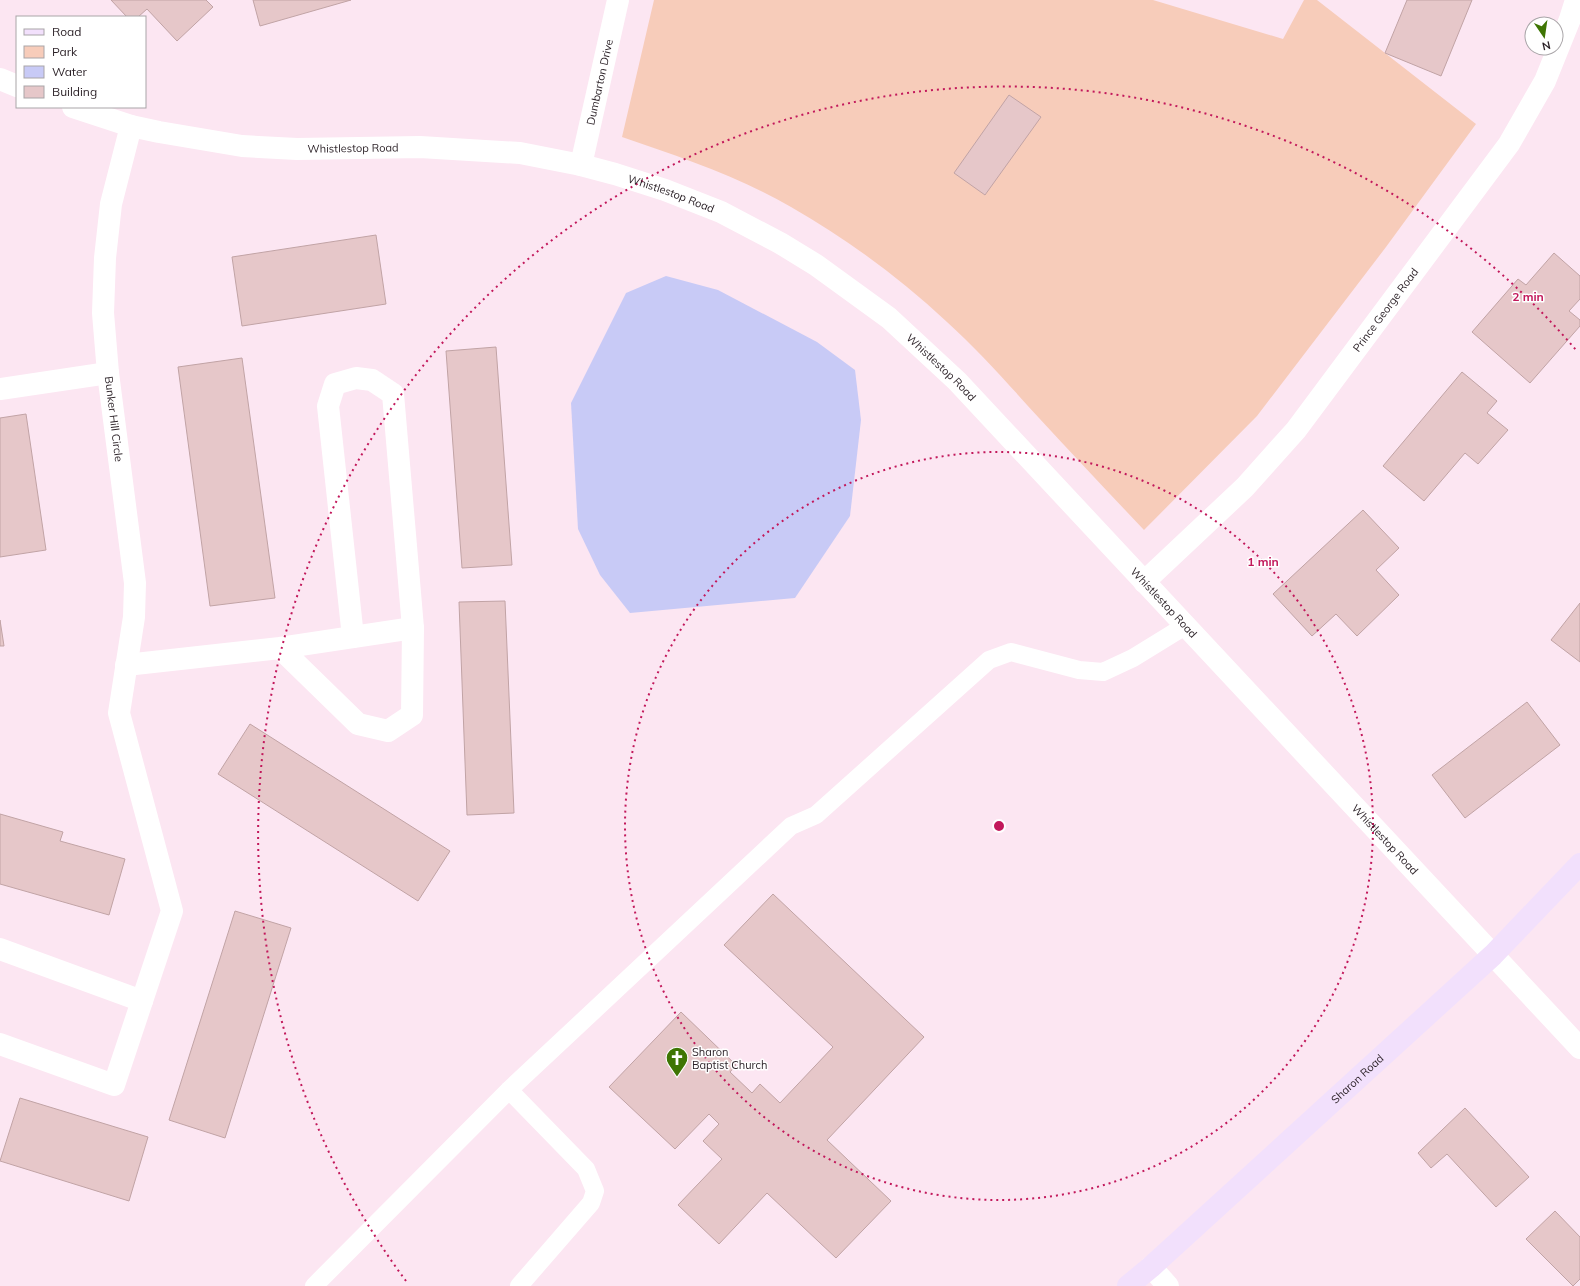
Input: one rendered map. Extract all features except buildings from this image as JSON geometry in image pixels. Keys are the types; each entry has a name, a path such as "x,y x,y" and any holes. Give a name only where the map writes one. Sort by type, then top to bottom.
{"main road":[{"name":"Sharon Road","path":"1128,1286 1151,1267 1493,955 1580,864"}],"street":[{"name":"Dumbarton Drive","path":"581,165 618,0"},
{"name":"Prince George Road","path":"1144,582 1245,487 1296,430 1509,144 1545,81 1576,0"},
{"path":"0,79 16,86"},
{"name":"Whistlestop Road","path":"75,108 131,126 242,146 297,149 428,148 520,153 581,165 665,190 721,212 780,243 816,265 889,318 956,381 1580,1048"},
{"name":"Bunker Hill Circle","path":"131,126 112,204 105,258 103,312 108,373 135,583 134,617 119,713 172,911 142,1001"},
{"path":"0,388 108,373"},
{"path":"280,648 358,724 388,731 412,715 413,628 393,394 372,380 356,378 335,384 328,406 353,637"},
{"path":"126,665 280,648 413,628"},
{"path":"0,949 142,1001 114,1085 0,1044"},
{"path":"1151,1267 1168,1286"}],"lane":[{"path":"314,1286 509,1090 791,826 816,815 989,660 1011,652 1079,670 1102,672 1133,658 1185,626"},
{"path":"509,1090 586,1169 595,1191 591,1203 519,1286"}],"green space":[{"path":"654,0 1153,0 1283,39 1304,0 1317,0 1476,124 1386,247 1257,416 1144,530 971,345 911,290 892,275 832,232 771,196 708,168 622,137"}],"water":[{"path":"666,276 718,290 817,342 855,370 861,420 850,516 795,598 630,613 600,575 578,529 571,403 626,293"}],"place":[{"name":"Sharon Baptist Church","path":"677,1078"}]}
